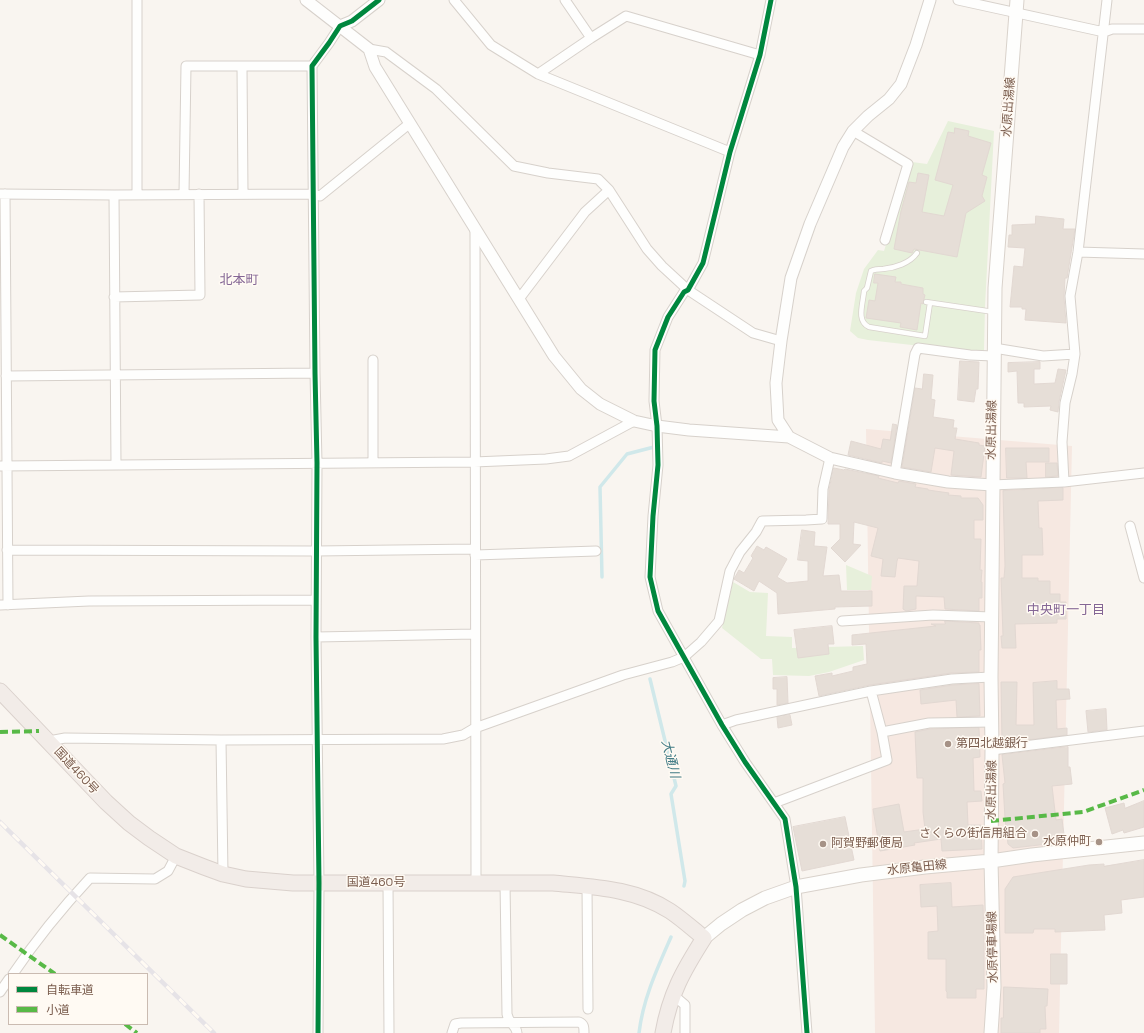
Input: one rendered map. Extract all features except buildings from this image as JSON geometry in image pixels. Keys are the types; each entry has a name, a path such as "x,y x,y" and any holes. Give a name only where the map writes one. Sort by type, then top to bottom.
{"highway":[{"name":"国道460号","path":"0,691 106,802 149,838 176,856 223,874 246,879 272,882 319,884 553,883 587,886 629,892 649,900 670,911 704,938"},
{"path":"663,1033 672,994 686,967 704,938"}],"main road":[{"name":"水原出湯線","path":"991,861 994,288 1016,6"},
{"name":"水原亀田線","path":"704,938 742,910 765,898 796,887 861,875 1144,843"},
{"name":"水原停車場線","path":"990,1033 994,987 991,861"}],"street":[{"path":"136,0 137,195"},
{"path":"306,0 369,49 386,52 436,89 514,166 548,173 598,178 609,190 647,249 662,266 688,290 753,333 781,341"},
{"path":"318,1033 319,884 316,637 317,463 312,66 340,26 352,21 379,0"},
{"path":"454,0 491,45 538,74 730,152"},
{"path":"565,0 591,38"},
{"path":"771,0 760,55 730,152 704,263 688,290 684,292 668,317 655,350 654,401 657,426 658,465 653,516 650,577 658,612 722,725 745,762 785,820 796,887 807,1033"},
{"path":"788,437 778,420 776,383 791,278 810,224 843,147 852,131 888,99 900,84 916,45 930,0"},
{"path":"958,0 1016,6 1104,32 1112,29 1144,28"},
{"path":"1064,482 1062,442 1065,403 1075,354 1070,296 1078,252 1107,0"},
{"path":"538,74 626,16 760,55"},
{"path":"369,49 375,67 409,124 554,356 581,389 600,404 634,421 657,426 788,437 830,458 895,473 948,482 992,485 1064,482 1144,473"},
{"path":"184,194 186,66 312,66"},
{"path":"242,66 243,194"},
{"path":"316,600 89,601 4,605 7,550 3,466 6,376 2,194 314,194 320,196 409,124"},
{"path":"852,131 908,164 885,240"},
{"path":"519,300 585,212 609,190"},
{"path":"114,297 200,295 199,194"},
{"path":"114,195 116,465"},
{"path":"475,229 474,462 476,883"},
{"path":"1078,252 1144,254"},
{"path":"895,473 915,354 918,348 970,355 993,352 1043,356 1075,354"},
{"path":"373,360 373,463"},
{"path":"6,376 315,373"},
{"path":"3,466 474,462 546,459 569,456 634,421"},
{"path":"49,741 65,738 221,740 443,739 462,735 475,728 623,675 672,662 684,657 701,642 719,621 730,570 740,552 756,532 762,521 822,519 823,489 830,458"},
{"path":"1130,526 1144,578"},
{"path":"7,550 475,552 596,551"},
{"path":"842,621 933,615 992,616"},
{"path":"316,637 475,634"},
{"path":"722,725 736,720 871,691 952,679 991,677"},
{"path":"774,804 887,760 882,732 871,691"},
{"path":"882,732 929,723 992,722"},
{"path":"992,750 1144,731"},
{"path":"221,740 223,874"},
{"path":"14,973 26,954 74,895 90,878 156,879 168,871 176,856"},
{"path":"388,883 389,1033"},
{"path":"505,883 507,1014 510,1023 515,1027 517,1033"},
{"path":"587,886 588,1010"},
{"path":"0,992 8,980"},
{"path":"672,994 685,1006 685,1033"},
{"path":"452,1033 455,1024 461,1023 579,1022 583,1023 584,1033"}],"lane":[{"path":"917,253 912,259 897,266 884,269 874,269 871,271 867,288 864,291 861,319 864,325 925,336 928,303 994,312"}],"shaded area":[{"path":"866,429 1072,446 1059,1033 875,1033"}],"green space":[{"path":"948,121 994,131 984,351 973,352 858,338 850,331 856,293 864,269 878,250 884,251 912,162 927,164"},
{"path":"846,565 872,576 871,590 847,590"},
{"path":"733,582 750,592 768,593 766,636 792,637 792,648 863,646 864,660 829,672 809,676 773,675 772,659 761,659 722,628"}],"waterway":[{"name":"大通川","path":"602,577 600,487 627,454 654,447"},
{"name":"大通川","path":"650,679 676,786 671,794 685,881 684,886"},
{"name":"大通川","path":"639,1033 647,996 671,937"}],"railway":[{"path":"0,822 214,1033"}],"marked path":[{"path":"0,732 39,731"},
{"path":"991,821 1083,812 1144,790"},
{"path":"0,935 54,973"},
{"path":"126,1025 137,1033"}],"cycle path":[{"path":"318,1033 319,883 316,637 317,463 312,66 340,26 352,21 379,0"},
{"path":"771,0 760,55 730,152 703,263 688,290 684,292 668,317 655,350 654,401 657,426 658,465 653,516 650,577 658,611 722,725 745,762 785,819 796,887 807,1033"}],"place":[{"name":"第四北越銀行","path":"948,744"},
{"name":"さくらの街信用組合","path":"1035,834"},
{"name":"水原仲町","path":"1099,842"},
{"name":"阿賀野郵便局","path":"823,844"}],"district":[{"name":"北本町","path":"239,280"},
{"name":"中央町一丁目","path":"1066,610"}]}
